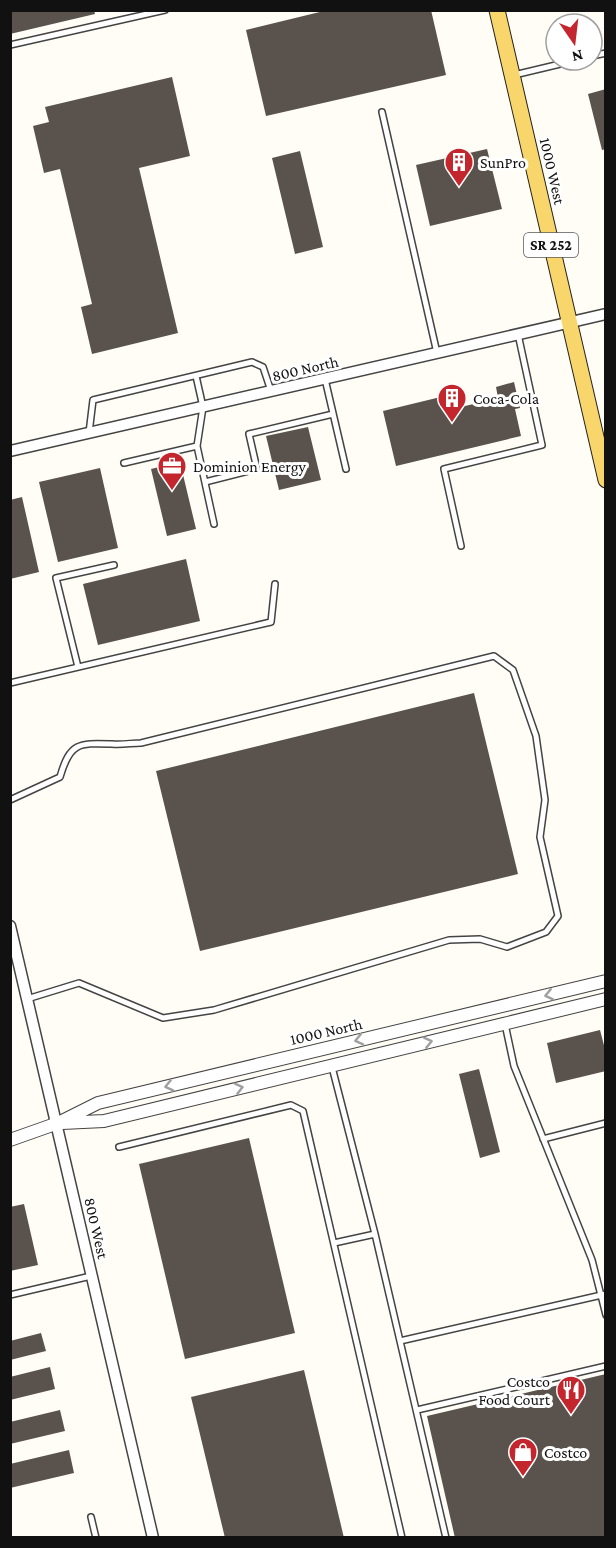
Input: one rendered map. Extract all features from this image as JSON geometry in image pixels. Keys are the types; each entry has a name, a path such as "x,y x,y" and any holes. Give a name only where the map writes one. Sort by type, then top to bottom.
{"main road":[{"name":"1000 West","path":"497,10 606,480"}],"street":[{"name":"800 North","path":"10,451 606,314"},
{"name":"800 West","path":"10,927 58,1123 153,1538"},
{"name":"1000 North","path":"10,1140 58,1123 98,1103 606,981"},
{"name":"1000 North","path":"58,1123 104,1121 606,999"}],"lane":[{"path":"10,45 165,10"},
{"path":"512,76 544,68"},
{"path":"382,112 437,353"},
{"path":"461,546 444,469 542,445 518,334"},
{"path":"89,433 93,400 252,362 263,366 271,391"},
{"path":"196,376 203,407 197,446 214,524"},
{"path":"325,379 346,469"},
{"path":"205,482 257,470 249,434 333,414"},
{"path":"124,463 197,446"},
{"path":"78,667 56,578 114,565"},
{"path":"10,683 271,622 275,584"},
{"path":"10,800 60,777 65,759 75,747 91,742 141,743 494,656 513,670 536,736 545,800 540,837 558,916 546,932 507,947 480,939 449,940 214,1010 163,1018 79,983 27,999"},
{"path":"505,1024 514,1066 591,1260 603,1294 606,1316"},
{"path":"332,1065 375,1234 446,1538"},
{"path":"119,1147 291,1105 303,1111 402,1538"},
{"path":"543,1139 606,1123"},
{"path":"334,1243 375,1234"},
{"path":"10,1295 93,1276"},
{"path":"400,1341 603,1294"},
{"path":"417,1410 606,1366"},
{"path":"91,1517 96,1538"}],"building":[{"path":"10,10 94,10 95,14 10,34"},
{"path":"328,10 431,10 446,75 266,116 246,30"},
{"path":"172,77 190,156 139,168 178,333 92,354 81,307 92,304 60,169 44,173 33,126 49,122 45,107"},
{"path":"606,89 606,149 602,150 588,94"},
{"name":"SunPro","path":"487,149 502,209 430,226 416,165"},
{"path":"300,151 323,247 295,254 272,158"},
{"name":"Coca-Cola","path":"514,382 520,408 515,409 521,436 396,466 383,411 457,393 461,407 498,398 496,387"},
{"path":"308,427 321,480 279,490 266,436"},
{"path":"180,462 196,529 167,536 151,469"},
{"path":"100,468 118,548 58,562 39,482"},
{"path":"22,497 39,572 10,579 10,500"},
{"path":"186,559 200,621 98,645 83,584"},
{"path":"474,693 518,874 200,951 156,771"},
{"path":"600,1030 606,1053 606,1071 556,1083 547,1043"},
{"path":"479,1069 500,1152 480,1158 459,1074"},
{"path":"249,1138 295,1333 185,1359 139,1164"},
{"path":"24,1204 38,1265 10,1271 10,1207"},
{"path":"41,1333 46,1351 10,1360 10,1341"},
{"path":"50,1367 55,1389 10,1400 10,1377"},
{"path":"304,1370 344,1538 225,1538 191,1397"},
{"name":"Costco","path":"606,1374 606,1538 455,1538 427,1416"},
{"path":"60,1410 65,1431 10,1444 10,1422"},
{"path":"69,1450 74,1473 10,1488 10,1464"}],"place":[{"name":"SunPro","path":"459,188"},
{"name":"Coca-Cola","path":"452,424"},
{"name":"Dominion Energy","path":"172,492"},
{"name":"Costco Food Court","path":"571,1416"},
{"name":"Costco","path":"523,1478"}]}
